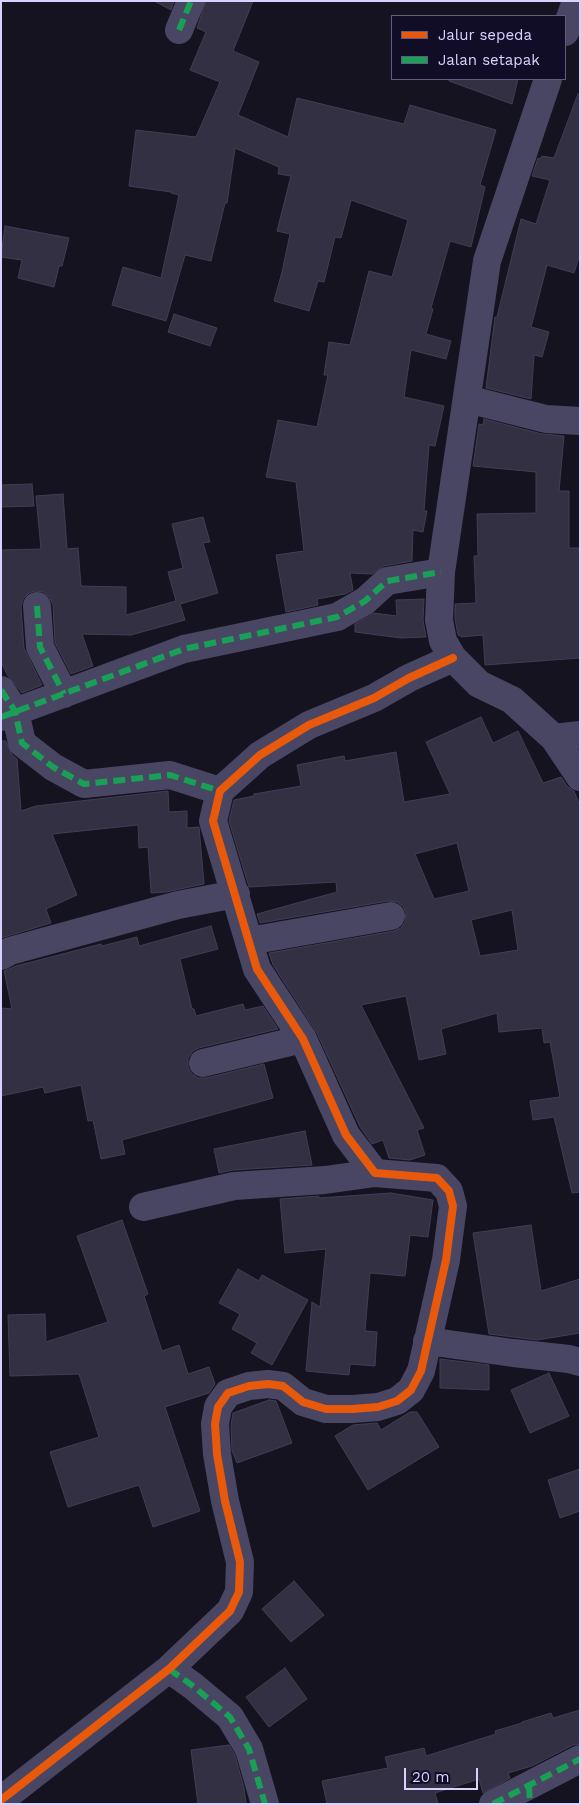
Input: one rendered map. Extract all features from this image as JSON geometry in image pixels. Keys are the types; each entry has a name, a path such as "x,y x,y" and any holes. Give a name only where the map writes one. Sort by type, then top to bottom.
{"street":[{"path":"179,30 191,1"},
{"path":"566,29 576,1"},
{"path":"548,80 487,261 441,572 439,620 443,641 453,658 479,684 512,700 567,736 580,777"},
{"path":"467,399 546,419 580,421"},
{"path":"220,792 170,775 84,784 53,767 22,743 6,706 64,694 184,650 337,617 365,601 387,581 441,572"},
{"path":"37,606 40,647 64,694"},
{"path":"375,1173 346,1135 303,1040 257,969 213,820 220,792 260,755 309,725 374,698 409,678 453,658"},
{"path":"1,956 10,950 178,905 236,894"},
{"path":"249,941 391,916"},
{"path":"203,1063 303,1040"},
{"path":"1,1800 169,1669 230,1611 239,1592 240,1562 225,1501 217,1454 215,1424 218,1407 228,1394 249,1386 268,1384 283,1386 303,1402 326,1409 352,1409 378,1407 397,1401 411,1390 421,1371 428,1341 446,1260 453,1206 449,1191 436,1178 375,1173 325,1180 234,1186 143,1208"},
{"path":"428,1341 570,1359 580,1362"},
{"path":"169,1669 230,1717 249,1749 265,1804"},
{"path":"493,1804 529,1795 580,1759"}],"building":[{"path":"154,1 174,1 171,10"},
{"path":"206,1 253,1 233,51 259,62 238,115 288,137 297,98 404,124 410,105 496,130 480,185 485,187 471,247 450,241 431,308 433,309 426,334 451,341 446,359 411,350 404,397 444,406 435,446 429,445 424,511 427,511 423,532 413,530 412,561 384,566 372,574 350,573 353,590 345,594 317,599 318,605 286,612 276,555 304,551 296,482 266,477 278,420 317,427 328,375 324,375 329,342 350,345 369,271 392,277 408,220 351,200 341,238 335,237 324,282 318,281 309,311 274,301 290,234 277,231 291,176 278,174 279,167 235,148 227,203 225,203 211,261 185,255 166,321 112,305 123,267 161,278 179,195 171,192 129,186 136,130 196,137 220,82 190,70 206,32 197,28"},
{"path":"449,80 518,80 512,104"},
{"path":"578,94 580,95 580,254 574,273 547,265 531,327 549,332 542,357 534,355 531,399 486,388 495,317 497,317 521,219 536,224 550,180 532,176 538,158 540,159 542,156 554,158"},
{"path":"5,226 69,238 62,266 59,266 54,287 18,278 22,260 1,257"},
{"path":"174,314 217,328 210,346 168,332"},
{"path":"484,419 542,434 564,436 559,491 569,491 569,548 580,548 580,658 485,665 483,635 461,637 458,635 455,604 476,603 474,556 478,556 477,514 536,513 536,472 473,466 479,424 483,425"},
{"path":"32,484 34,506 1,507 1,485"},
{"path":"63,494 67,549 78,548 81,586 126,587 126,615 176,601 168,572 183,568 172,524 203,517 210,542 203,543 218,593 180,604 185,620 131,635 82,634 93,666 71,674 55,643 53,605 50,598 43,592 35,591 29,593 23,599 21,607 24,648 42,685 22,693 8,676 1,662 1,550 41,549 36,496"},
{"path":"424,599 423,620 426,637 401,638 355,632 355,624 374,613 397,616 396,600"},
{"path":"481,717 493,743 518,731 543,783 561,777 567,786 574,791 580,806 580,1192 572,1193 554,1117 533,1120 530,1101 560,1097 550,1042 544,1043 542,1028 499,1032 497,1013 441,1029 446,1054 419,1060 406,996 361,1005 424,1128 417,1130 425,1155 410,1160 389,1158 383,1140 372,1144 360,1127 317,1033 273,965 269,953 394,931 401,928 405,922 406,913 403,906 397,902 388,901 260,923 257,914 337,892 336,882 249,887 229,821 234,800 254,796 254,794 301,786 297,765 344,756 345,761 396,752 404,802 450,794 426,742","holes":["457,843 469,891 434,899 415,854","512,910 518,950 480,956 471,920"]},
{"path":"1,741 6,741 12,755 17,759 21,811 36,806 168,791 169,812 187,811 187,828 199,827 204,884 166,892 151,893 148,847 139,848 138,825 52,834 77,895 46,909 51,923 1,938"},
{"path":"211,926 218,949 180,959 192,1009 194,1009 196,1016 243,1004 245,1010 263,1006 278,1029 199,1048 193,1051 188,1058 188,1067 191,1073 198,1078 206,1078 264,1064 273,1098 122,1140 125,1154 101,1159 93,1120 88,1121 81,1085 45,1093 43,1087 1,1096 1,1008 12,1009 4,971 16,966 101,944 102,946 137,937 139,946"},
{"path":"305,1131 312,1165 233,1170 219,1173 214,1149"},
{"path":"391,1193 433,1200 428,1237 410,1235 405,1276 370,1273 365,1331 377,1332 375,1366 350,1364 349,1375 306,1371 312,1302 320,1307 326,1249 285,1253 280,1199"},
{"path":"122,1220 148,1294 144,1296 162,1351 179,1345 188,1374 209,1367 215,1384 209,1393 165,1407 200,1511 153,1527 139,1485 68,1507 50,1452 99,1437 79,1374 10,1376 8,1315 45,1314 46,1342 108,1322 77,1236"},
{"path":"531,1225 541,1291 580,1279 580,1333 537,1340 489,1334 473,1233"},
{"path":"238,1269 259,1281 262,1275 308,1300 272,1365 251,1353 257,1343 232,1329 240,1314 219,1303"},
{"path":"440,1359 489,1365 489,1390 440,1388"},
{"path":"549,1373 569,1416 530,1433 511,1390"},
{"path":"269,1400 276,1401 292,1443 237,1463 232,1451 231,1425 233,1413"},
{"path":"410,1412 417,1412 439,1447 368,1490 335,1436 353,1425 377,1423 381,1430"},
{"path":"580,1469 580,1511 560,1518 548,1480"},
{"path":"294,1581 324,1615 291,1642 262,1609"},
{"path":"285,1668 307,1699 269,1727 246,1697"},
{"path":"580,1710 580,1744 573,1745 532,1766 508,1773 510,1778 483,1793 479,1779 435,1793 438,1804 327,1804 322,1781 388,1768 385,1757 424,1748 426,1756 496,1734 495,1731 551,1713 553,1718"},
{"path":"229,1745 235,1755 244,1788 246,1804 198,1804 191,1750"}],"marked path":[{"path":"179,30 191,1"},
{"path":"1,717 184,649 337,617 365,601 387,581 441,572"},
{"path":"37,606 40,647 64,694"},
{"path":"1,690 15,711 22,743 53,767 84,784 170,775 220,791"},
{"path":"169,1669 230,1717 249,1749 265,1804"},
{"path":"493,1804 580,1759"},
{"path":"529,1786 530,1804"}],"cycle path":[{"path":"1,1800 169,1669 230,1611 239,1592 240,1562 225,1501 217,1454 215,1424 218,1407 228,1393 249,1386 268,1384 283,1386 303,1402 326,1409 378,1407 397,1401 411,1390 421,1371 446,1260 453,1206 449,1191 437,1178 375,1173 346,1135 303,1039 257,969 213,821 220,791 260,755 309,725 374,698 409,678 453,658"}]}
